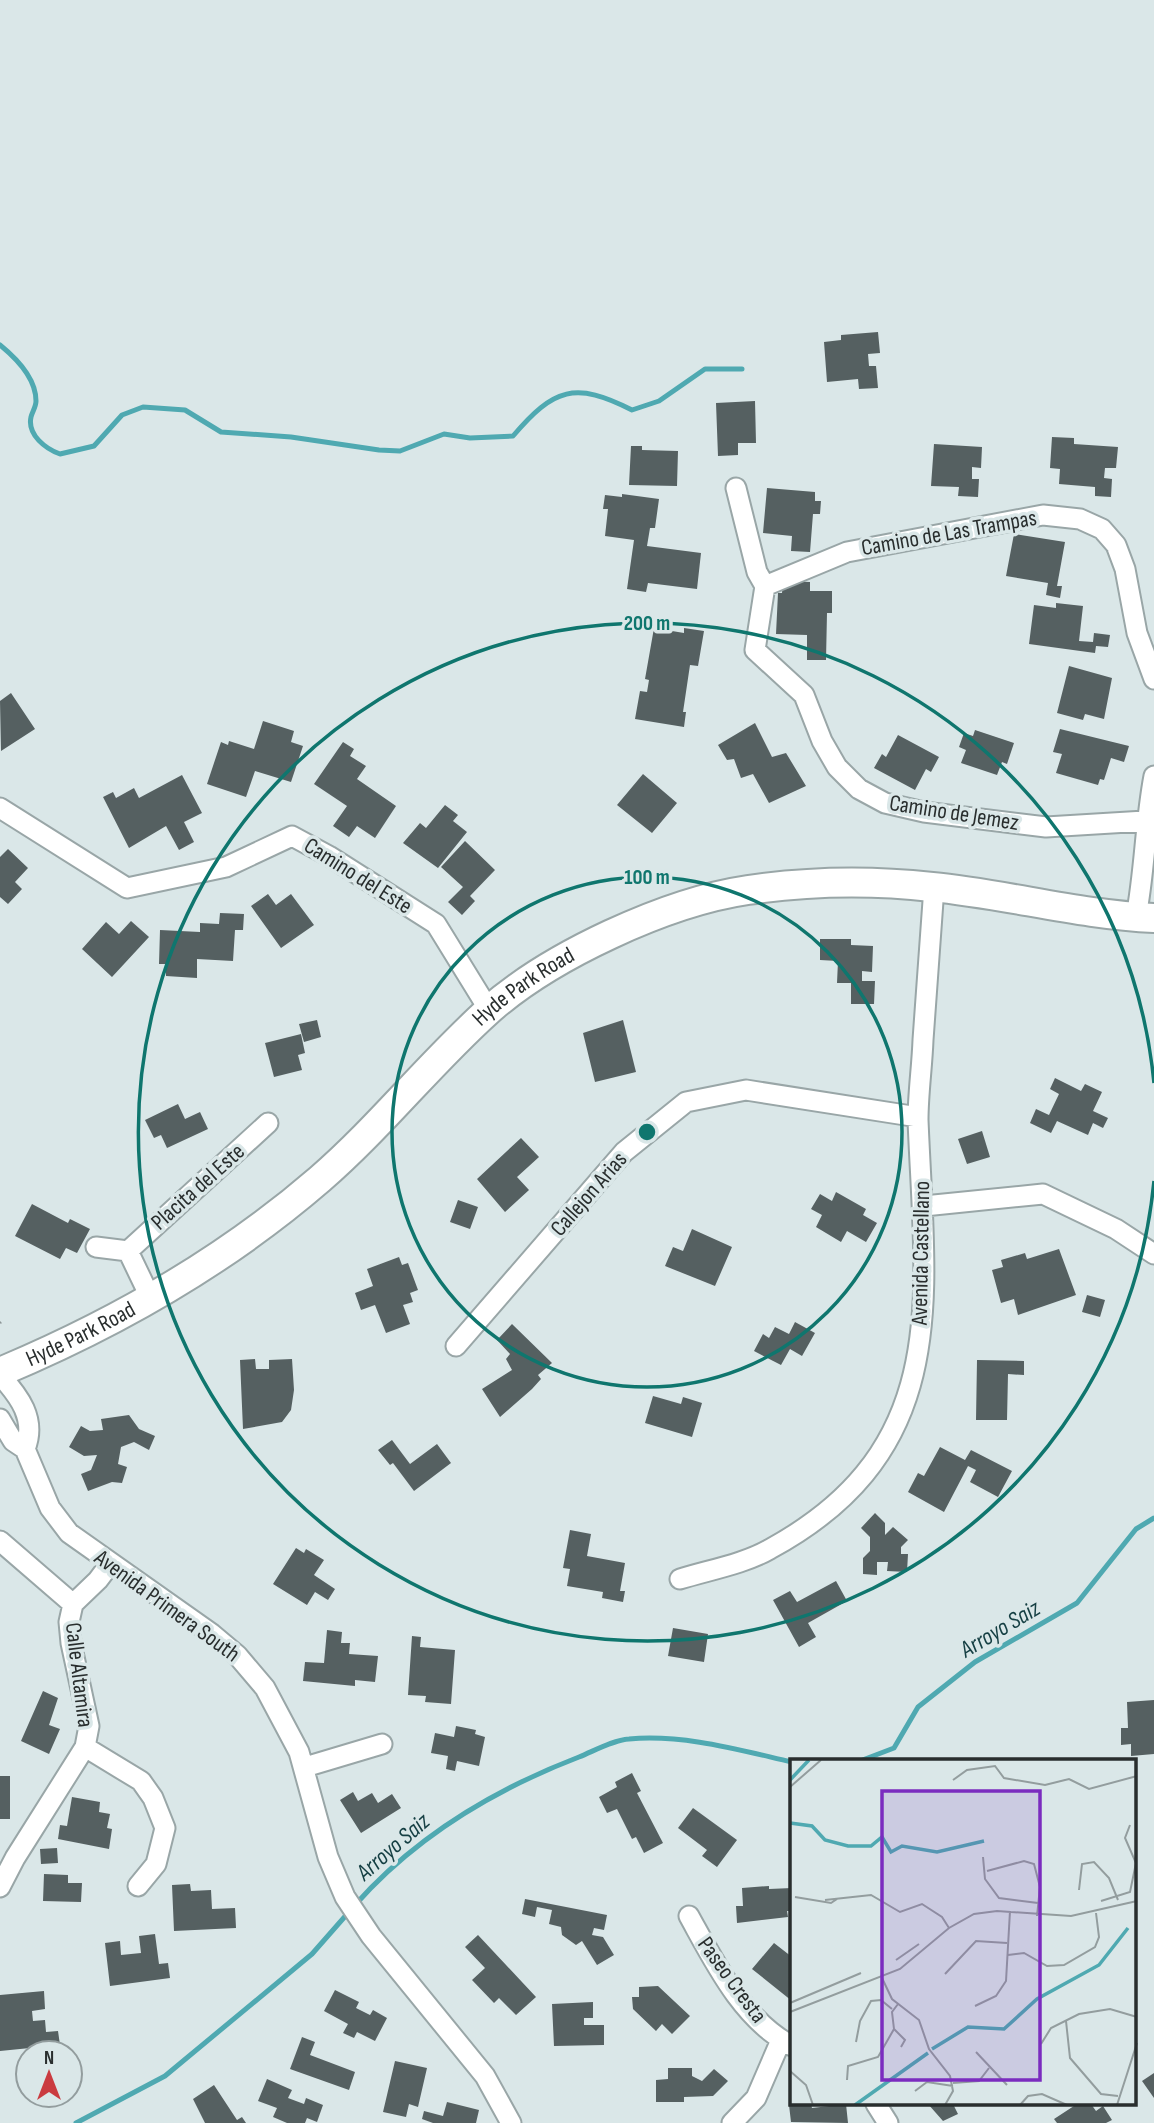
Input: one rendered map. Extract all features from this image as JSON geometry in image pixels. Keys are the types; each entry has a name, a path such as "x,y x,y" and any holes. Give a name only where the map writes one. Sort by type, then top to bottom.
{"main road":[{"name":"Hyde Park Road","path":"0,1374 151,1300 243,1240 320,1179 372,1130 489,1010 610,935 674,908 745,890 838,880 934,887 1145,918"}],"street":[{"name":"Camino de Jemez","path":"737,488 757,572 765,586 755,650 804,695 827,753 848,779 872,797 899,808 1046,827 1145,821"},
{"name":"Camino de Las Trampas","path":"765,586 847,552 950,535 1043,515 1080,519 1102,528 1116,545 1125,569 1137,633 1154,679"},
{"path":"1145,918 1145,821 1154,776"},
{"name":"Camino del Este","path":"0,808 127,888 226,867 292,836 329,856 436,925 489,1010"},
{"name":"Avenida Castellano","path":"680,1579 768,1550 831,1511 877,1460 907,1400 924,1316 924,1206 918,1117 934,887"},
{"name":"Callejon Arias","path":"456,1346 624,1152 686,1101 746,1090 918,1117"},
{"name":"Placita del Este","path":"128,1251 268,1123"},
{"path":"924,1206 1043,1194 1116,1229 1154,1254"},
{"path":"96,1247 128,1251 151,1300"},
{"name":"Avenida Primera South","path":"0,1374 17,1395 27,1415 30,1433 25,1449"},
{"name":"Avenida Primera South","path":"0,1419 13,1441 25,1449 42,1493 58,1521 80,1542 212,1634 247,1665 280,1712 304,1767 328,1857 345,1897 371,1936 485,2076 511,2123"},
{"name":"Calle Altamira","path":"0,1541 74,1604"},
{"name":"Calle Altamira","path":"0,1887 15,1857 85,1747 89,1727 86,1704 69,1633 74,1604 98,1580 110,1563"},
{"path":"304,1767 382,1744"},
{"name":"Calle Altamira","path":"85,1747 141,1781 153,1798 165,1828 156,1864 138,1886"},
{"name":"Paseo Cresta","path":"689,1916 738,1996 766,2029 786,2043 756,2098 732,2123"},
{"path":"877,2106 888,2123"}],"building":[{"path":"878,332 880,353 868,354 869,366 876,366 878,388 859,389 858,379 827,382 824,342 841,340 841,335"},
{"path":"755,401 756,443 738,443 738,455 718,456 716,403"},
{"path":"1052,437 1074,438 1074,444 1118,447 1116,468 1105,468 1104,478 1112,479 1111,497 1095,496 1095,487 1059,484 1060,469 1050,468"},
{"path":"934,444 982,447 981,468 972,467 972,479 979,479 978,497 958,496 959,487 931,486"},
{"path":"631,446 642,446 642,450 678,451 677,486 629,485"},
{"path":"767,488 815,492 815,501 821,501 820,514 813,514 810,552 791,551 792,536 763,533"},
{"path":"622,494 659,499 655,528 650,528 647,546 701,553 697,589 648,583 646,592 627,589 634,540 605,536 608,509 603,509 605,495 622,497"},
{"path":"1014,534 1065,542 1057,586 1062,586 1060,598 1046,595 1048,583 1006,576"},
{"path":"783,581 810,582 810,591 832,591 832,613 827,613 826,660 807,660 807,635 776,634 778,593 782,593"},
{"path":"1056,603 1083,606 1079,641 1093,642 1094,633 1110,635 1108,647 1096,646 1095,653 1029,644 1034,605 1056,608"},
{"path":"654,628 684,633 684,628 704,631 698,666 690,665 683,712 686,712 684,727 635,719 640,691 647,692 649,680 645,679"},
{"path":"1069,666 1112,678 1104,719 1085,714 1083,720 1057,713"},
{"path":"11,693 35,729 1,751 0,701"},
{"path":"263,721 294,731 291,742 303,746 291,782 255,771 246,797 207,784 221,742 228,745 229,741 254,749"},
{"path":"755,723 772,757 786,753 806,786 769,803 753,774 741,778 734,759 727,760 718,745"},
{"path":"1060,729 1129,746 1124,762 1111,758 1104,780 1100,779 1098,785 1056,773 1062,754 1053,752"},
{"path":"975,730 1014,743 1007,764 1002,762 997,775 961,763 966,750 959,747 964,733 973,736"},
{"path":"898,735 939,757 931,772 926,769 915,790 874,768 882,754 886,757"},
{"path":"343,742 354,749 350,756 366,766 357,779 396,806 375,838 357,826 349,837 333,826 347,806 314,784"},
{"path":"643,774 677,803 652,833 617,805"},
{"path":"182,775 202,813 184,822 194,842 179,850 166,826 129,848 103,797 113,792 116,798 134,788 139,798"},
{"path":"445,805 458,815 453,821 467,832 438,868 403,843 420,823 426,828"},
{"path":"465,841 495,870 470,896 475,901 462,915 448,902 463,887 441,867"},
{"path":"8,849 28,868 15,882 22,889 8,904 0,897 0,857"},
{"path":"268,894 276,905 291,894 314,925 281,948 251,906"},
{"path":"220,913 244,914 243,930 235,930 233,961 197,959 197,978 166,976 166,964 159,964 160,930 200,932 200,923 219,924"},
{"path":"131,921 149,937 112,977 82,949 106,922 119,934"},
{"path":"820,939 851,939 851,945 873,946 872,972 862,971 862,981 875,981 874,1004 851,1004 851,983 837,983 838,961 820,960"},
{"path":"317,1020 321,1037 304,1042 299,1024"},
{"path":"623,1020 636,1072 595,1082 583,1033"},
{"path":"301,1034 305,1053 298,1055 302,1070 274,1077 265,1043"},
{"path":"1055,1078 1081,1091 1085,1084 1102,1092 1093,1111 1108,1118 1103,1128 1093,1123 1088,1135 1057,1121 1051,1133 1030,1123 1036,1109 1049,1115 1059,1094 1050,1089"},
{"path":"178,1104 185,1119 200,1112 208,1129 167,1148 161,1135 154,1138 145,1120"},
{"path":"982,1131 990,1157 967,1164 958,1139"},
{"path":"521,1138 539,1157 517,1177 529,1190 505,1212 477,1179"},
{"path":"836,1192 866,1209 863,1215 877,1223 866,1242 847,1231 841,1242 816,1227 822,1215 811,1209 820,1194 832,1201"},
{"path":"458,1200 478,1207 470,1229 450,1222"},
{"path":"32,1204 68,1223 70,1219 90,1229 77,1253 66,1248 60,1259 15,1236"},
{"path":"692,1229 732,1247 715,1286 665,1266 673,1247 683,1251"},
{"path":"1059,1249 1076,1295 1018,1315 1014,1299 1001,1303 992,1270 1003,1267 1001,1260 1025,1253 1027,1259"},
{"path":"399,1257 402,1265 408,1263 418,1290 410,1293 413,1302 403,1305 410,1324 386,1333 375,1305 361,1310 355,1293 373,1286 367,1269"},
{"path":"1087,1295 1105,1300 1100,1317 1082,1312"},
{"path":"795,1322 815,1333 802,1356 790,1349 781,1365 754,1351 763,1334 769,1338 775,1327 789,1334"},
{"path":"512,1324 552,1363 538,1375 541,1379 532,1389 500,1417 482,1389 512,1370 506,1359 510,1354 497,1340"},
{"path":"255,1359 256,1369 269,1369 269,1360 292,1359 294,1390 291,1410 282,1422 243,1429 240,1360"},
{"path":"977,1360 1024,1361 1024,1375 1008,1374 1007,1420 976,1420"},
{"path":"653,1396 681,1404 683,1397 702,1403 692,1437 645,1423"},
{"path":"129,1415 139,1429 155,1436 149,1450 134,1442 121,1447 118,1464 127,1467 122,1483 112,1482 88,1491 81,1474 91,1470 97,1455 84,1456 69,1447 81,1426 90,1431 103,1430 101,1419"},
{"path":"392,1440 410,1464 437,1444 451,1463 414,1491 393,1463 390,1465 378,1450"},
{"path":"940,1447 965,1460 971,1450 1012,1471 998,1497 970,1482 976,1470 968,1466 944,1512 908,1492 918,1473 924,1476"},
{"path":"875,1513 885,1523 885,1535 893,1527 908,1540 901,1547 901,1554 908,1554 907,1572 887,1571 888,1562 877,1562 877,1575 863,1574 863,1558 870,1551 870,1537 861,1528"},
{"path":"570,1530 591,1534 587,1556 625,1563 620,1591 625,1591 623,1602 602,1598 603,1592 567,1586 570,1569 563,1568"},
{"path":"296,1548 304,1553 306,1549 324,1560 314,1575 335,1589 328,1600 315,1592 307,1605 273,1584"},
{"path":"836,1581 847,1601 808,1623 816,1637 799,1647 773,1600 790,1591 797,1602"},
{"path":"673,1628 708,1634 704,1662 668,1656"},
{"path":"327,1630 342,1632 341,1643 350,1643 349,1654 378,1656 375,1682 355,1680 355,1686 303,1681 305,1662 324,1663"},
{"path":"412,1636 421,1637 420,1647 455,1650 451,1704 425,1702 426,1696 408,1695"},
{"path":"43,1691 58,1698 49,1725 60,1729 49,1754 21,1741"},
{"path":"1154,1700 1154,1754 1131,1756 1131,1744 1121,1745 1121,1728 1128,1728 1127,1702"},
{"path":"456,1726 476,1730 475,1734 485,1737 479,1766 457,1761 455,1771 446,1769 448,1756 431,1753 435,1733 454,1737"},
{"path":"632,1773 641,1791 637,1793 663,1843 644,1853 636,1837 632,1839 617,1809 607,1813 599,1797 617,1787 615,1782"},
{"path":"0,1776 10,1776 10,1819 0,1819"},
{"path":"353,1792 358,1801 372,1793 378,1803 392,1794 401,1808 361,1833 340,1800"},
{"path":"72,1797 100,1802 99,1812 110,1814 107,1828 112,1829 109,1849 58,1839 60,1825 67,1826"},
{"path":"693,1808 737,1840 717,1867 702,1856 707,1850 678,1828"},
{"path":"57,1848 58,1863 41,1864 40,1849"},
{"path":"44,1874 68,1875 68,1883 82,1883 81,1902 43,1901"},
{"path":"190,1884 191,1891 211,1890 212,1909 235,1908 236,1928 174,1931 172,1885"},
{"path":"742,1888 790,1888 788,1917 737,1923 736,1906 743,1906"},
{"path":"525,1899 607,1915 604,1930 594,1928 592,1935 603,1937 614,1955 597,1965 582,1941 576,1945 562,1935 561,1927 549,1924 552,1910 537,1907 535,1917 522,1914"},
{"path":"155,1934 159,1964 168,1963 170,1978 110,1986 105,1943 120,1941 121,1955 141,1953 139,1936"},
{"path":"478,1935 536,1997 516,2015 499,1998 494,2003 472,1980 485,1968 465,1947"},
{"path":"774,1943 790,1955 790,1999 752,1969"},
{"path":"658,1986 690,2016 672,2034 662,2024 656,2031 633,2009 632,1997 639,1997 639,1987"},
{"path":"335,1990 359,2002 356,2008 370,2015 373,2010 387,2018 375,2041 357,2032 354,2038 343,2033 348,2024 324,2011"},
{"path":"44,1991 45,2009 32,2011 33,2021 45,2020 46,2032 58,2031 59,2039 14,2039 14,2050 0,2051 0,1995"},
{"path":"593,2002 593,2018 584,2018 584,2025 604,2025 604,2045 554,2046 552,2004"},
{"path":"302,2037 315,2042 310,2055 355,2072 349,2090 290,2069"},
{"path":"395,2061 427,2068 418,2107 409,2104 406,2117 383,2112"},
{"path":"668,2068 692,2068 692,2076 702,2081 714,2069 728,2081 713,2096 684,2097 684,2102 656,2102 656,2080 668,2079"},
{"path":"1154,2073 1154,2098 1142,2081"},
{"path":"267,2079 292,2090 288,2098 304,2104 306,2098 323,2105 317,2122 307,2118 305,2123 287,2123 273,2117 277,2108 258,2101"},
{"path":"214,2085 237,2120 242,2117 246,2123 205,2123 193,2099"},
{"path":"447,2102 479,2110 476,2123 433,2123 422,2119 424,2111 443,2116"},
{"path":"789,2105 812,2108 846,2106 848,2123 791,2122"},
{"path":"930,2106 954,2106 958,2114 943,2121"},
{"path":"1074,2106 1092,2106 1096,2111 1103,2106 1112,2120 1106,2123 1057,2123 1054,2119"}],"waterway":[{"path":"0,345 18,363 33,385 36,401 31,417 32,430 44,445 60,454 94,446 122,415 143,407 185,410 221,432 291,437 400,451 444,434 470,438 513,436 541,408 566,394 595,395 632,410 659,401 705,369 742,369"},
{"name":"Arroyo Saiz","path":"865,1759 894,1748 918,1707 975,1662 1077,1603 1136,1529 1154,1518"},
{"name":"Arroyo Saiz","path":"355,1905 404,1857 458,1817 516,1784 617,1741 649,1738 690,1741 790,1762"},
{"name":"Arroyo Saiz","path":"76,2123 165,2076 312,1954 348,1913"}]}
